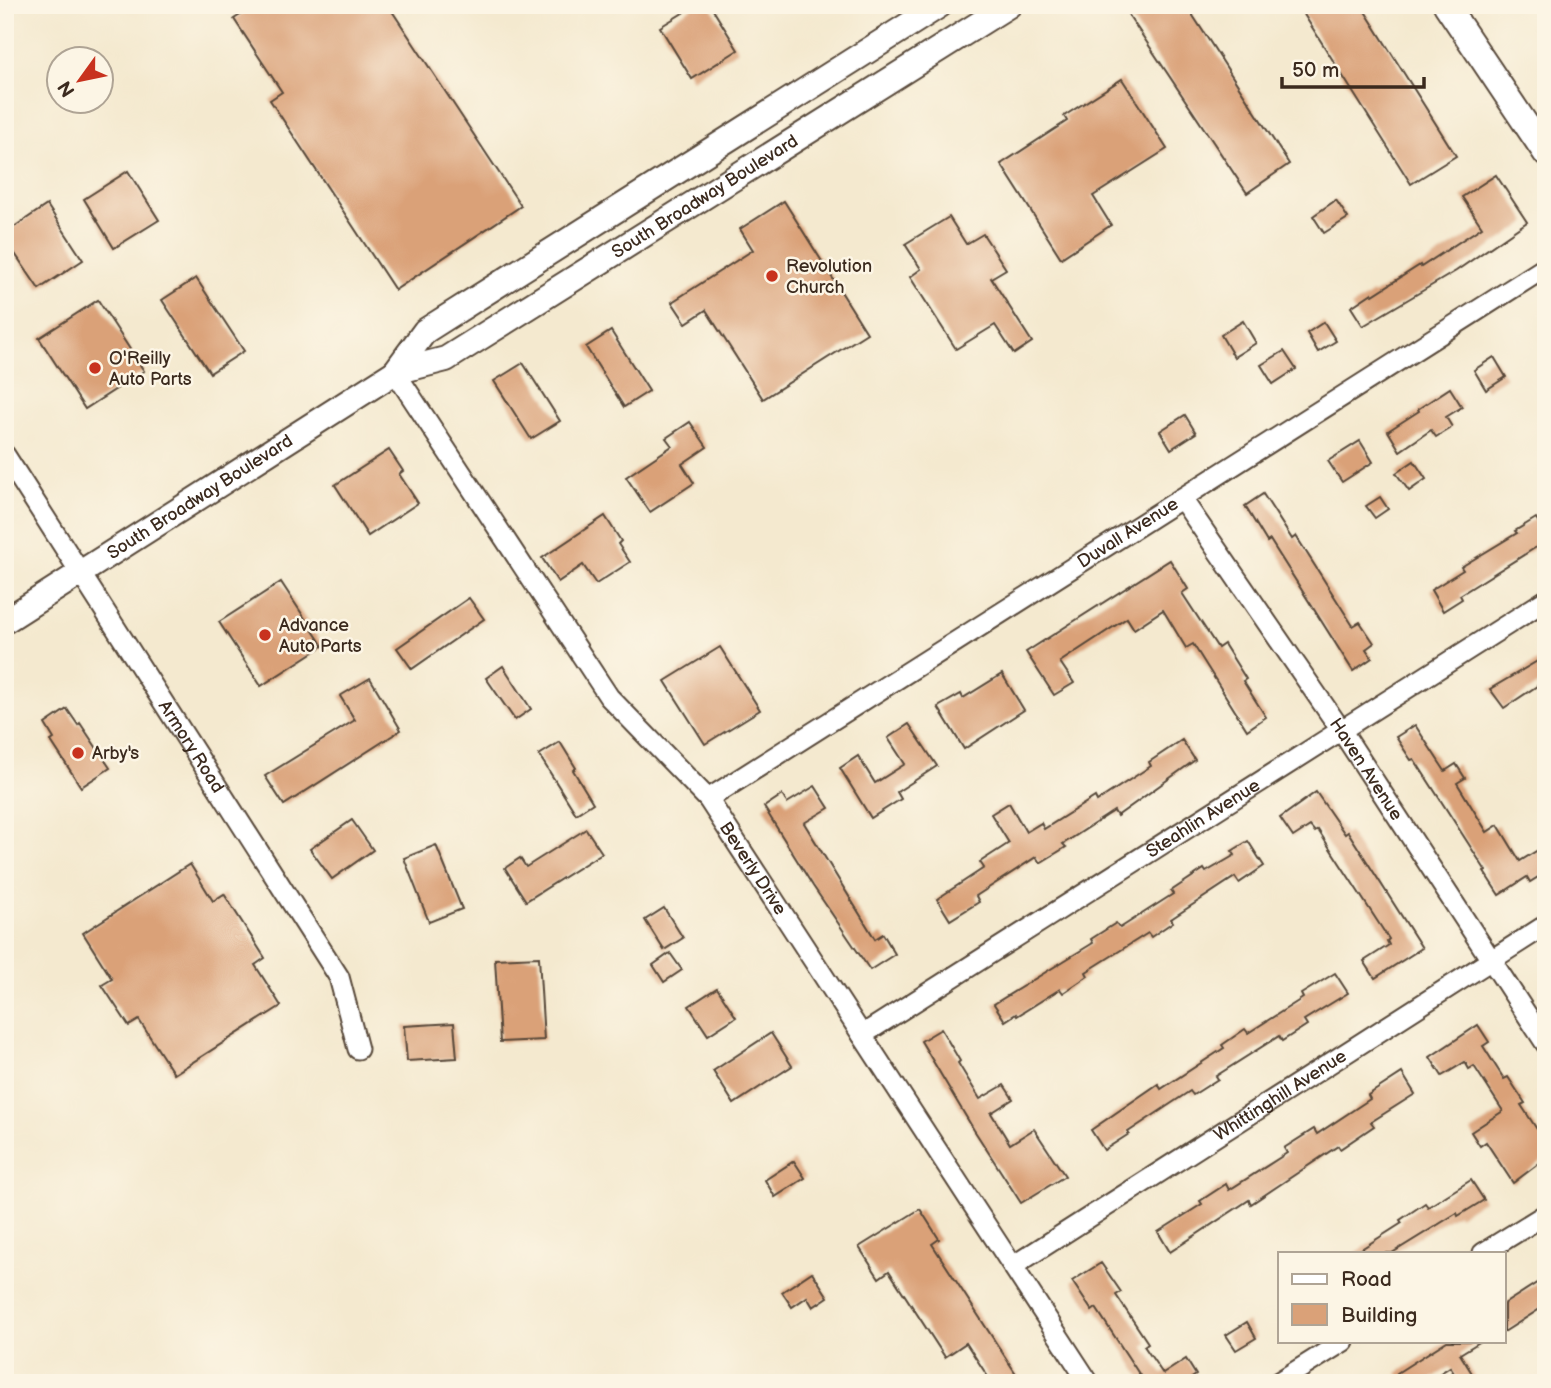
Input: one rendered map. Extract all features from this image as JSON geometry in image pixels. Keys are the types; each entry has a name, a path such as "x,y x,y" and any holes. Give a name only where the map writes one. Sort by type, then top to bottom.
{"main road":[{"name":"South Broadway Boulevard","path":"394,372 425,331 940,5"},
{"name":"South Broadway Boulevard","path":"5,621 394,372 446,359 1009,5"},
{"path":"1446,5 1546,154"}],"street":[{"name":"Duvall Avenue","path":"708,799 1546,267"},
{"name":"Beverly Drive","path":"394,372 609,697 708,799 1089,1383"},
{"name":"Armory Road","path":"5,456 339,977 358,1049"},
{"name":"Haven Avenue","path":"1182,499 1341,730 1546,1044"},
{"name":"Steahlin Avenue","path":"862,1035 1546,600"},
{"name":"Whittinghill Avenue","path":"1013,1266 1546,925"},
{"path":"1485,1252 1546,1214"},
{"path":"1277,1383 1342,1342"}],"building":[{"path":"256,5 388,5 521,206 395,290 270,100 282,92 234,19"},
{"path":"696,5 710,5 738,50 692,79 660,27"},
{"path":"1122,5 1186,5 1289,164 1247,193"},
{"path":"1298,5 1361,5 1456,156 1411,184"},
{"path":"1122,79 1167,149 1093,196 1111,225 1061,258 1001,164 1067,121 1064,116"},
{"path":"128,171 159,220 114,248 84,199"},
{"path":"1496,175 1527,222 1456,271 1363,326 1351,307 1420,265 1421,267 1482,227 1462,197"},
{"path":"1336,200 1348,218 1324,233 1313,216"},
{"name":"Revolution Church","path":"784,201 867,333 763,399 706,310 686,323 672,302 753,250 740,229"},
{"path":"47,205 83,260 39,289 5,239 5,233"},
{"path":"949,217 966,244 983,234 1006,269 991,278 1032,342 1014,354 995,325 956,349 910,277 921,269 905,244"},
{"path":"196,278 244,351 210,373 162,300"},
{"path":"98,300 144,371 85,409 39,338"},
{"path":"1243,321 1256,343 1234,357 1221,335"},
{"path":"1324,322 1336,341 1318,352 1307,333"},
{"path":"611,331 649,391 624,407 586,347"},
{"path":"1284,351 1296,369 1273,384 1261,365"},
{"path":"1494,357 1506,377 1486,390 1474,370"},
{"path":"523,363 560,421 531,439 494,381"},
{"path":"1450,388 1462,407 1446,417 1452,427 1436,437 1431,430 1400,451 1388,431"},
{"path":"1185,415 1196,433 1171,449 1160,431"},
{"path":"690,422 707,447 682,464 694,483 650,512 626,477 672,446 666,438"},
{"path":"1360,441 1373,462 1342,482 1328,461"},
{"path":"389,450 403,471 399,474 418,503 368,536 335,485"},
{"path":"1414,461 1426,479 1409,491 1396,473"},
{"path":"1263,494 1292,539 1296,536 1353,626 1360,622 1374,643 1366,649 1372,658 1353,671 1270,540 1267,542 1245,506"},
{"path":"1380,497 1388,509 1375,518 1366,506"},
{"path":"605,516 621,541 618,544 630,562 596,584 583,565 558,582 542,558"},
{"path":"1536,518 1546,534 1546,541 1460,595 1462,599 1443,611 1431,590"},
{"path":"1170,560 1188,589 1182,593 1218,648 1224,644 1266,717 1247,730 1193,644 1186,648 1163,610 1134,629 1127,618 1060,662 1074,683 1054,695 1026,652"},
{"path":"281,582 323,646 261,686 219,622"},
{"path":"469,598 484,619 412,669 397,648"},
{"path":"720,647 760,710 705,744 665,681"},
{"path":"1546,656 1546,680 1504,708 1490,689"},
{"path":"503,666 531,709 515,720 486,678"},
{"path":"1002,674 1024,710 964,749 938,707 961,694 963,698"},
{"path":"370,678 401,730 284,805 265,776 355,720 340,696"},
{"path":"67,709 78,725 80,723 110,768 81,787 51,741 54,739 45,724"},
{"path":"909,724 937,766 897,792 901,799 871,818 840,768 858,756 875,783 905,764 888,738"},
{"path":"1415,725 1445,771 1456,764 1465,778 1457,783 1487,832 1498,825 1520,861 1546,845 1546,872 1530,882 1527,877 1499,895 1414,759 1411,760 1396,737"},
{"path":"1182,740 1195,760 1117,816 1114,811 1063,844 1066,847 1040,863 1036,857 976,896 979,902 950,920 937,899 984,868 980,862 1009,843 991,814 1009,803 1026,832 1041,823 1044,829 1095,797 1097,801 1151,766 1149,762"},
{"path":"560,742 593,803 576,814 539,755"},
{"path":"815,786 829,808 804,823 875,939 883,934 895,954 870,970 764,807 782,795 787,803"},
{"path":"1316,792 1345,834 1348,832 1422,948 1375,978 1364,961 1389,945 1389,939 1318,830 1315,832 1310,826 1293,837 1280,818"},
{"path":"352,820 373,850 332,879 310,849"},
{"path":"586,829 602,853 526,901 505,868 520,858 526,867"},
{"path":"1248,841 1264,866 1239,883 1235,877 1171,919 1173,922 1151,937 1148,933 1086,972 1088,976 1063,993 1060,989 1005,1021 994,1004 1093,943 1091,939 1116,923 1120,928 1173,894 1171,891 1204,869 1206,872 1235,855 1232,851"},
{"path":"436,845 462,909 429,922 404,858"},
{"path":"190,864 213,901 224,894 265,958 255,965 281,1006 174,1074 139,1020 129,1026 102,985 112,979 83,933"},
{"path":"664,908 683,938 664,950 645,920"},
{"path":"670,953 682,970 664,982 653,965"},
{"path":"539,957 544,1040 500,1042 495,959"},
{"path":"1335,973 1348,993 1304,1020 1307,1025 1282,1041 1279,1036 1216,1076 1218,1079 1193,1095 1190,1091 1104,1150 1091,1130 1158,1084 1161,1089 1224,1048 1222,1045 1245,1029 1248,1033 1303,998 1301,994"},
{"path":"717,988 736,1017 708,1035 689,1006"},
{"path":"454,1023 457,1058 407,1061 404,1026"},
{"path":"1478,1025 1489,1042 1483,1046 1504,1079 1508,1077 1525,1103 1521,1105 1546,1143 1546,1158 1513,1183 1486,1142 1480,1146 1471,1132 1503,1111 1474,1066 1469,1069 1465,1062 1442,1076 1430,1057"},
{"path":"941,1029 980,1099 1004,1085 1013,1099 991,1113 1010,1144 1034,1129 1065,1176 1021,1203 921,1041"},
{"path":"771,1033 792,1066 734,1104 713,1071"},
{"path":"1402,1073 1415,1094 1371,1122 1374,1126 1340,1149 1338,1146 1251,1204 1249,1200 1170,1252 1158,1232 1202,1204 1200,1201 1226,1184 1229,1190 1287,1153 1284,1148 1314,1129 1317,1134 1370,1099 1368,1095"},
{"path":"794,1161 805,1178 775,1197 765,1180"},
{"path":"1471,1180 1484,1200 1458,1216 1457,1213 1394,1252 1357,1252 1402,1223 1400,1220 1425,1203 1428,1207"},
{"path":"920,1209 939,1239 932,1244 1022,1383 992,1383 966,1343 945,1357 889,1271 879,1278 859,1247"},
{"path":"1101,1263 1121,1292 1116,1295 1148,1343 1144,1346 1163,1374 1186,1359 1196,1375 1184,1383 1145,1383 1096,1308 1092,1311 1072,1281"},
{"path":"812,1272 828,1297 813,1307 807,1297 792,1307 782,1292"},
{"path":"1546,1277 1546,1305 1506,1331 1506,1303"},
{"path":"1247,1322 1256,1338 1236,1350 1226,1335"},
{"path":"1445,1342 1479,1342 1460,1354 1478,1383 1460,1383 1450,1367 1425,1383 1403,1383 1397,1373"}],"place":[{"name":"Revolution Church","path":"772,276"},
{"name":"O'Reilly Auto Parts","path":"95,368"},
{"name":"Advance Auto Parts","path":"265,635"},
{"name":"Arby's","path":"78,753"}]}
